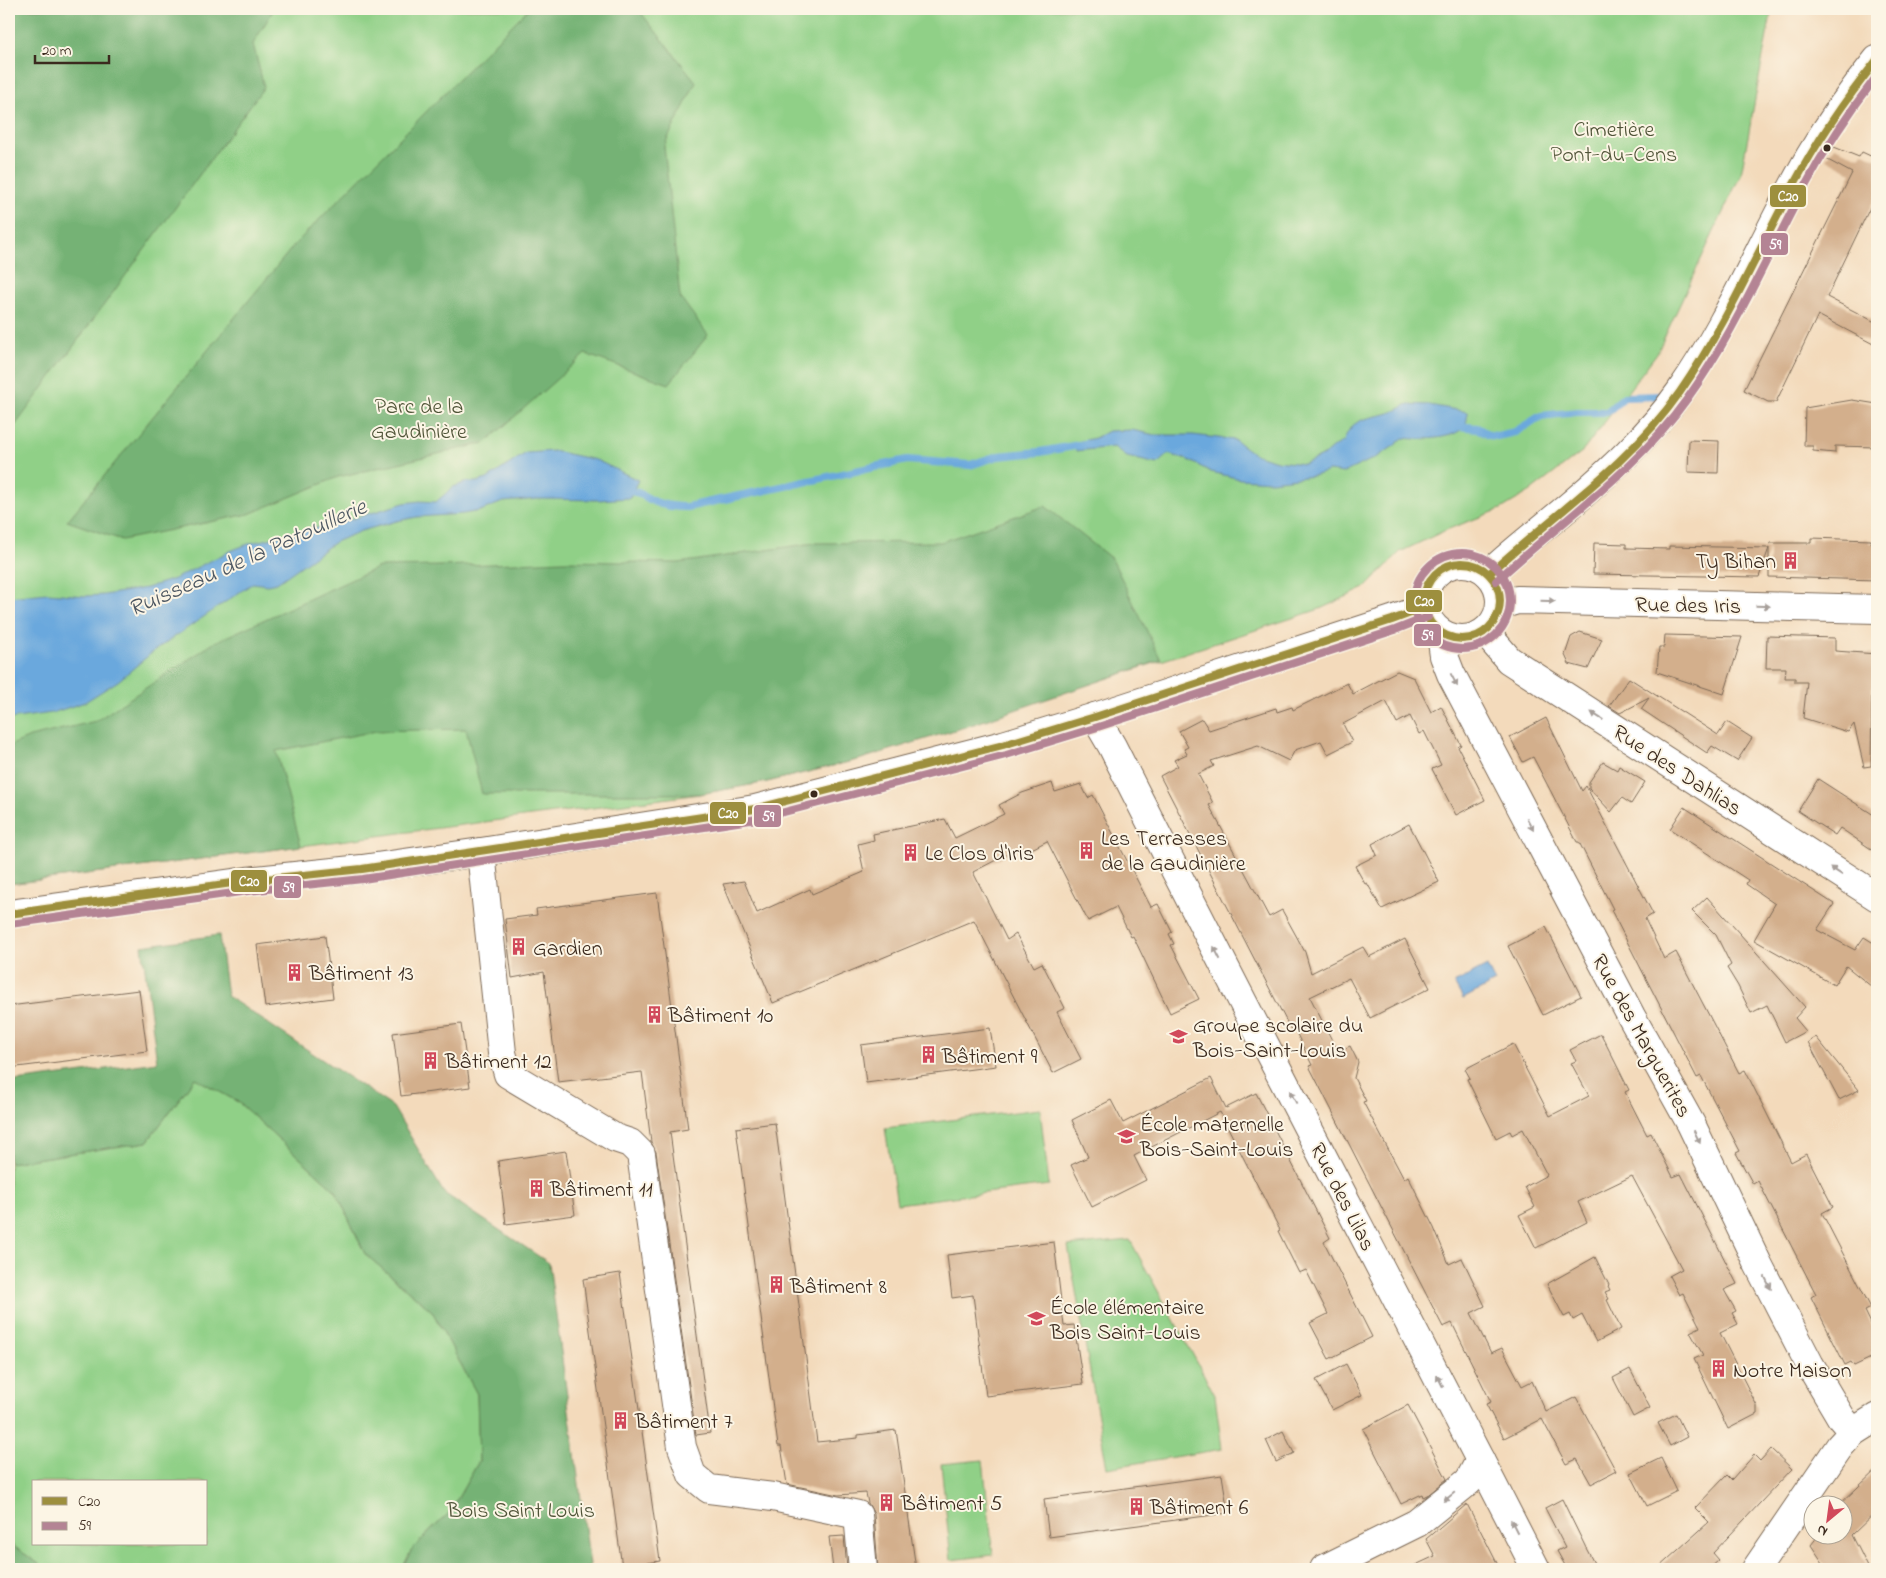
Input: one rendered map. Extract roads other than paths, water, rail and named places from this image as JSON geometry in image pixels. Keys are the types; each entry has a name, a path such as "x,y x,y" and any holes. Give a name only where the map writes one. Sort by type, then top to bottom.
{"street":[{"path":"1489,574 1512,552 1567,508 1621,460 1677,397 1716,334 1809,157 1837,112 1877,60"},
{"path":"1456,563 1468,563 1479,567 1489,574 1496,583 1500,594 1500,605 1498,615 1485,632 1475,638 1464,640 1452,639 1441,634 1430,622 1424,608 1423,596 1427,584 1434,574 1444,567 1456,563"},
{"name":"Rue des Iris","path":"1500,605 1517,600 1877,609"},
{"path":"9,914 247,881 362,869 755,809 1002,744 1095,717 1424,608"},
{"name":"Rue des Dahlias","path":"1485,632 1509,660 1877,897"},
{"name":"Rue des Marguerites","path":"1441,634 1444,656 1451,674 1631,1016 1691,1124 1758,1264 1810,1365 1842,1419 1853,1432"},
{"name":"Rue des Lilas","path":"1095,717 1112,746 1226,971 1536,1569"},
{"path":"481,852 502,1054 508,1074 615,1138 630,1143 641,1154 682,1447 692,1475 710,1489 774,1497 858,1515 863,1569"},
{"path":"1756,1569 1840,1446 1853,1432 1877,1417"},
{"path":"1324,1569 1417,1523 1468,1481 1480,1460"}],"water":[{"path":"1408,404 1429,405 1468,412 1466,424 1459,431 1444,437 1426,439 1403,438 1377,457 1343,473 1329,471 1313,476 1271,481 1240,479 1211,472 1186,459 1168,454 1157,464 1127,457 1114,447 1076,451 1077,442 1095,438 1108,431 1132,430 1155,435 1193,435 1235,440 1254,454 1277,461 1304,464 1324,455 1344,441 1351,427 1356,423 1392,412"},
{"name":"Ruisseau de la Patouillerie","path":"554,451 596,460 638,480 630,498 598,500 539,499 503,502 480,511 417,517 361,531 335,542 277,583 267,585 253,583 154,651 118,681 85,702 52,713 9,719 9,597 47,593 86,596 104,595 146,588 174,579 230,551 251,543 339,523 404,503 436,502 453,487 467,482 487,479 526,453"},
{"path":"1487,966 1495,982 1463,999 1454,983"}],"waterway":[{"name":"Ruisseau de la Patouillerie","path":"1458,426 1477,428 1489,435 1497,436 1515,432 1541,416 1577,412 1607,412 1624,397 1660,396"},
{"name":"Ruisseau de la Patouillerie","path":"625,491 637,493 655,502 687,507 907,460 970,465 998,456 1040,452 1085,444"}],"place":[{"name":"Ty Bihan","path":"1790,560"},
{"name":"Les Terrasses de la Gaudinière","path":"1087,850"},
{"name":"Le Clos d'Iris","path":"911,852"},
{"name":"Gardien","path":"519,947"},
{"name":"Bâtiment 13","path":"295,972"},
{"name":"Bâtiment 10","path":"654,1014"},
{"name":"Groupe scolaire du Bois-Saint-Louis","path":"1179,1037"},
{"name":"Bâtiment 9","path":"928,1055"},
{"name":"Bâtiment 12","path":"431,1060"},
{"name":"École maternelle Bois-Saint-Louis","path":"1126,1136"},
{"name":"Bâtiment 11","path":"536,1188"},
{"name":"Bâtiment 8","path":"776,1285"},
{"name":"École élémentaire Bois Saint-Louis","path":"1036,1319"},
{"name":"Notre Maison","path":"1719,1369"},
{"name":"Bâtiment 7","path":"621,1420"},
{"name":"Bâtiment 5","path":"887,1502"},
{"name":"Bâtiment 6","path":"1136,1506"}],"park label":[{"name":"Cimetière Pont-du-Cens","path":"1614,140"},
{"name":"Parc de la Gaudinière","path":"419,418"},
{"name":"Bois Saint Louis","path":"521,1509"}]}
